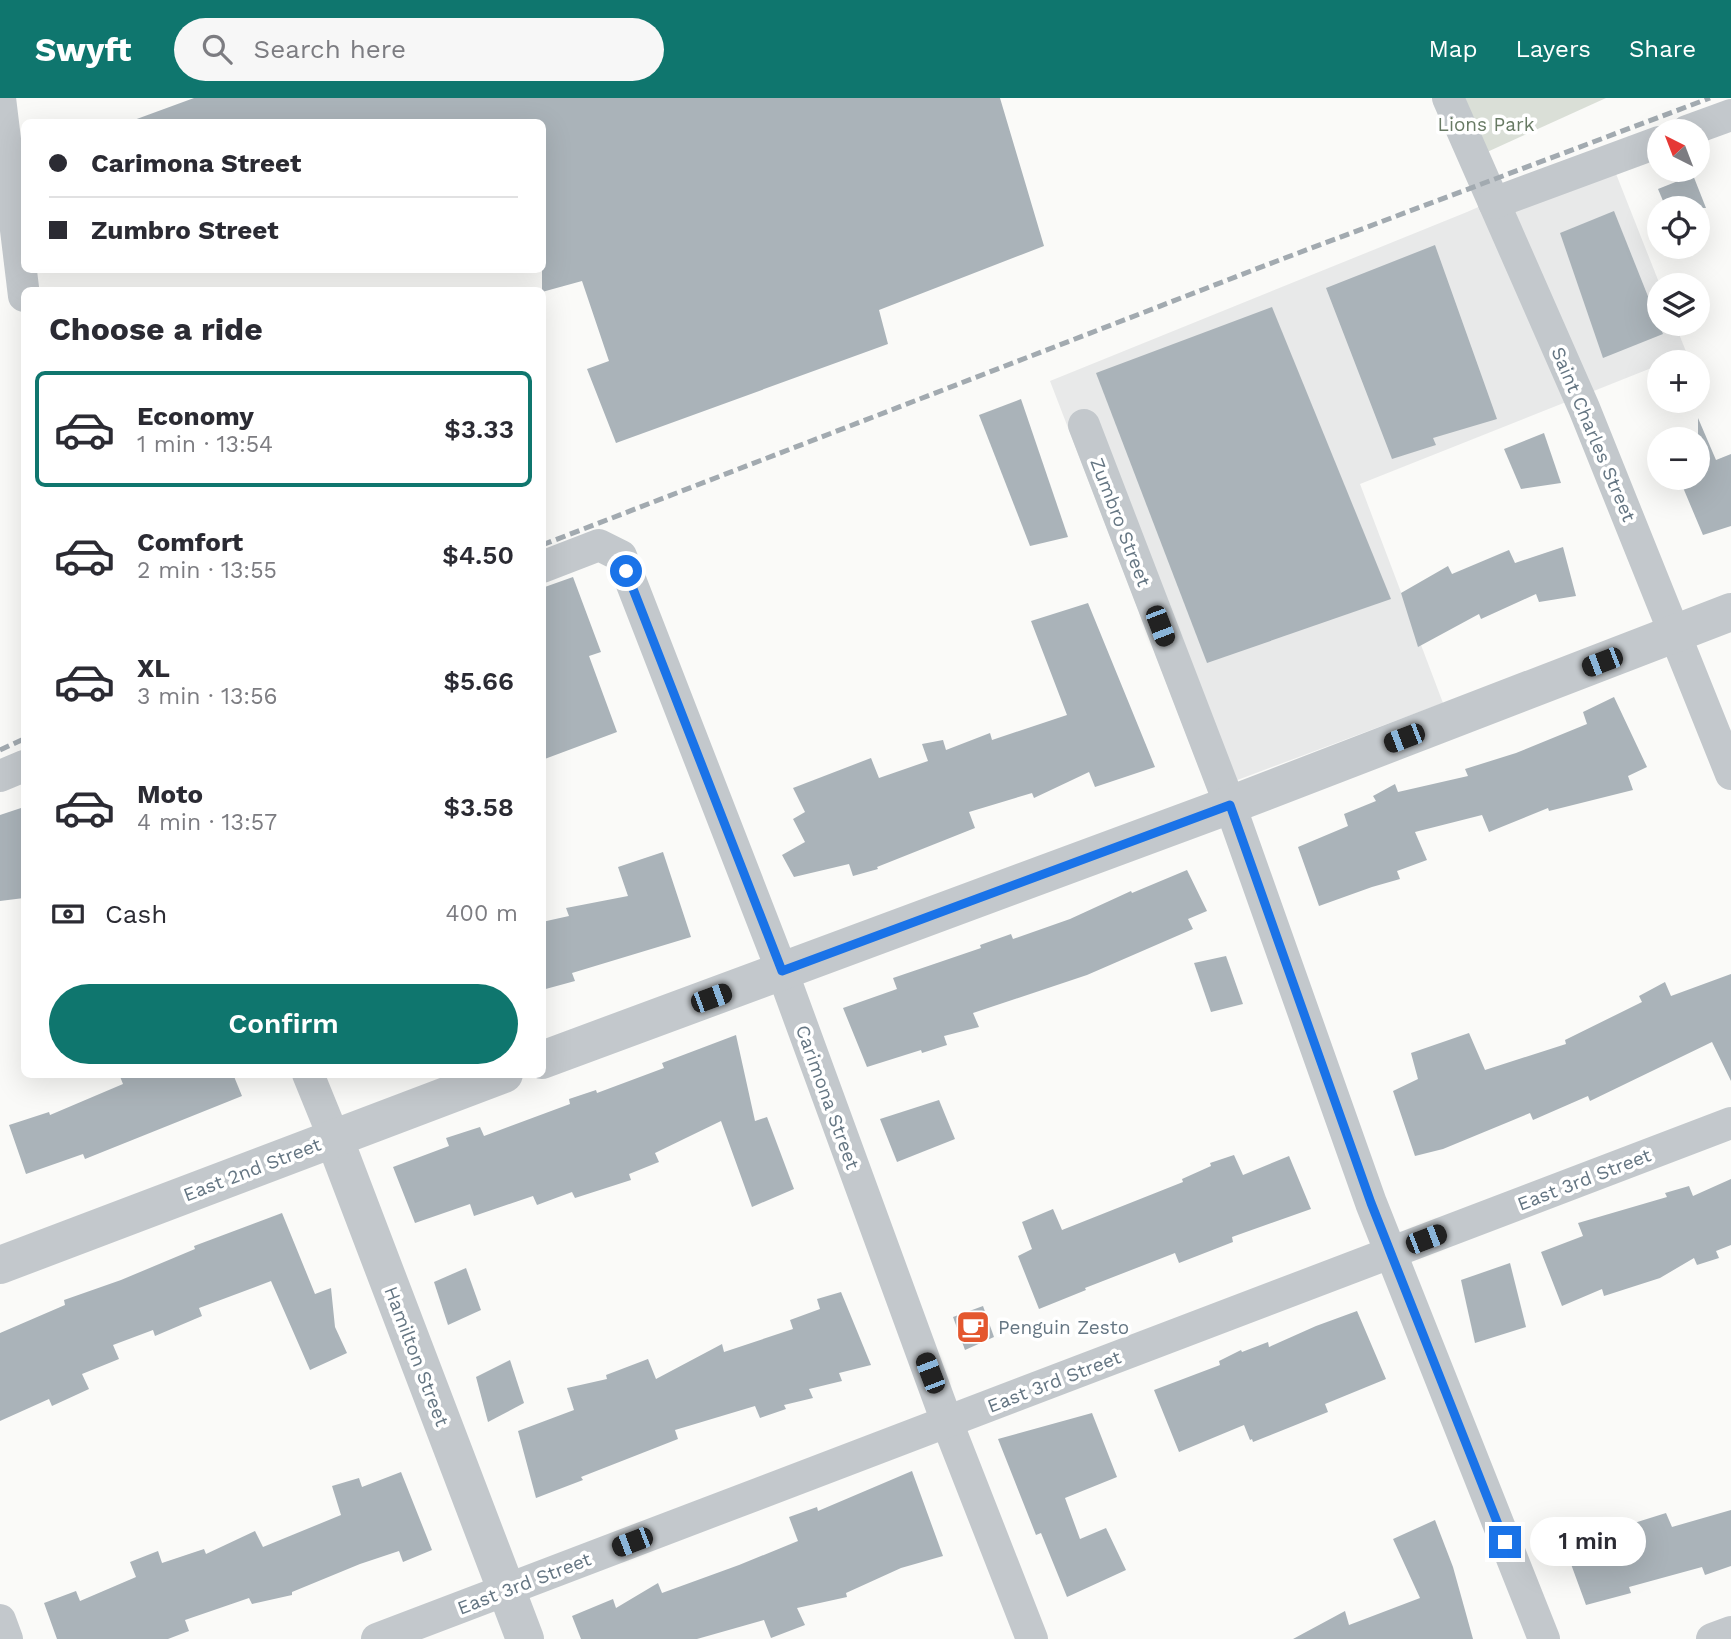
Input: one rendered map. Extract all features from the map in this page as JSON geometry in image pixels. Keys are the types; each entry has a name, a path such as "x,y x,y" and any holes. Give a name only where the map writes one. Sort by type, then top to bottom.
{"street":[{"path":"0,98 21,271"},
{"name":"Saint Charles Street","path":"1448,98 1584,408 1731,774"},
{"path":"1710,123 1731,115"},
{"path":"1494,203 1647,146"},
{"name":"Zumbro Street","path":"1084,425 1230,805 1390,1253 1544,1639"},
{"name":"Carimona Street","path":"546,565 599,545 621,556 782,971 947,1422 1032,1639"},
{"path":"546,1059 1230,805 1731,612"},
{"path":"0,776 21,767"},
{"name":"Hamilton Street","path":"310,1078 525,1639"},
{"name":"East 2nd Street","path":"0,1265 493,1078"},
{"name":"East 3rd Street","path":"377,1639 1731,1123"},
{"path":"0,1620 7,1639"},
{"path":"1712,1639 1731,1632"}],"shaded area":[{"path":"1607,151 1647,252 1647,259 1650,259 1655,273 1647,273 1647,336 1680,336 1685,350 1647,350 1647,370 1360,484 1443,703 1208,791 1050,381 1467,212"}],"green space":[{"name":"Lions Park","path":"1448,98 1606,98 1474,158"}],"building":[{"path":"194,98 1000,98 1044,246 879,310 888,344 616,443 587,369 609,361 582,281 546,291 546,287 542,287 542,273 546,273 546,119 137,119"},
{"path":"1676,182 1696,182 1701,196 1661,196 1658,189"},
{"path":"1614,211 1647,294 1647,336 1658,336 1603,358 1560,233"},
{"path":"1435,245 1497,419 1433,438 1436,445 1392,459 1326,288"},
{"path":"1272,307 1391,599 1207,663 1096,373"},
{"path":"1021,399 1068,537 1030,546 979,415"},
{"path":"1544,433 1561,483 1521,489 1504,449"},
{"path":"1710,446 1716,460 1731,454 1731,526 1703,535 1684,490 1710,490"},
{"path":"1563,547 1576,596 1539,602 1536,594 1481,619 1479,614 1418,647 1401,593 1448,566 1452,574 1509,550 1515,563"},
{"path":"573,577 601,652 589,656 617,732 546,759 546,587"},
{"path":"1088,603 1155,767 1095,787 1089,772 1034,798 1032,793 969,812 975,828 877,867 878,869 853,876 849,864 794,877 782,855 805,842 793,819 805,812 793,788 871,758 879,778 928,761 922,744 943,740 946,750 990,733 992,740 1067,715 1031,621"},
{"path":"1614,697 1647,767 1628,776 1633,790 1549,811 1548,808 1489,832 1482,815 1415,832 1427,860 1397,871 1400,879 1319,906 1298,847 1348,826 1344,814 1376,801 1373,796 1395,784 1398,792 1468,776 1465,769 1516,753 1587,724 1583,712"},
{"path":"21,808 21,898 0,901 0,815"},
{"path":"663,852 691,937 572,973 575,981 546,989 546,921 569,916 566,908 628,896 618,867"},
{"path":"1187,870 1207,911 1188,919 1193,929 1087,975 973,1013 979,1027 944,1036 947,1045 867,1067 843,1008 897,989 893,978 981,948 980,945 1011,934 1013,939 1070,919 1131,891 1132,893"},
{"path":"1226,956 1243,1004 1211,1012 1194,963"},
{"path":"1731,974 1731,1081 1712,1042 1590,1101 1588,1096 1533,1120 1530,1113 1443,1149 1415,1156 1393,1091 1418,1079 1411,1053 1469,1033 1485,1070 1566,1044 1565,1040 1642,1002 1639,996 1665,982 1671,996"},
{"path":"736,1035 755,1121 767,1117 794,1189 752,1207 721,1121 655,1153 659,1162 629,1174 631,1180 575,1198 572,1192 537,1205 533,1196 474,1216 470,1204 415,1223 393,1167 449,1146 446,1138 480,1127 484,1136 570,1104 569,1099 596,1090 597,1093 664,1068 662,1063"},
{"path":"121,1078 235,1078 242,1096 85,1159 83,1154 26,1174 9,1125 49,1112 50,1115 123,1084"},
{"path":"939,1100 955,1139 897,1162 880,1119"},
{"path":"1234,1155 1243,1175 1289,1156 1311,1209 1232,1237 1233,1242 1179,1263 1175,1253 1039,1309 1018,1256 1032,1249 1022,1222 1053,1209 1062,1230 1183,1182 1182,1179 1211,1166 1210,1163"},
{"path":"1731,1179 1731,1245 1716,1251 1719,1258 1697,1265 1694,1258 1660,1278 1604,1296 1602,1289 1562,1306 1541,1252 1583,1236 1578,1223 1667,1197 1665,1193 1689,1186 1693,1196"},
{"path":"282,1213 315,1294 331,1288 335,1327 347,1353 310,1370 271,1281 199,1308 202,1316 155,1336 153,1330 113,1345 119,1359 82,1374 89,1389 52,1406 49,1399 0,1421 0,1333 65,1305 64,1300 121,1280 195,1249 194,1246"},
{"path":"1510,1263 1526,1327 1475,1343 1461,1280"},
{"path":"466,1268 481,1310 448,1325 434,1282"},
{"path":"841,1292 871,1365 839,1373 842,1381 809,1389 813,1398 784,1405 786,1409 760,1418 755,1406 675,1430 678,1439 581,1477 583,1480 536,1498 518,1431 574,1410 567,1388 607,1379 606,1375 648,1359 656,1379 722,1344 724,1352 793,1329 790,1320 820,1309 817,1299"},
{"name":"Penguin Zesto","path":"983,1306 994,1337 965,1350 953,1317"},
{"path":"1357,1311 1386,1379 1325,1404 1328,1412 1253,1442 1244,1425 1179,1452 1154,1390 1220,1365 1219,1361 1241,1350 1242,1352 1268,1342 1269,1347"},
{"path":"510,1360 524,1403 488,1422 476,1377"},
{"path":"1092,1413 1117,1477 1065,1498 1080,1539 1106,1528 1126,1570 1067,1597 1041,1533 1036,1535 998,1439"},
{"path":"912,1471 943,1556 901,1568 846,1593 847,1597 797,1608 805,1625 771,1638 764,1620 697,1639 581,1639 572,1616 613,1599 616,1608 658,1583 662,1593 798,1541 789,1517 817,1507 818,1511"},
{"path":"401,1472 432,1550 403,1562 399,1551 360,1564 292,1592 292,1595 252,1604 249,1598 185,1620 189,1631 168,1639 57,1639 44,1603 76,1591 80,1601 136,1577 130,1562 158,1551 162,1563 204,1549 206,1554 255,1531 263,1547 341,1515 332,1486 359,1478 362,1487"},
{"path":"1731,1510 1731,1566 1705,1575 1702,1567 1629,1587 1631,1593 1586,1605 1564,1545 1666,1513 1672,1527"},
{"path":"1435,1520 1453,1567 1473,1639 1293,1639 1345,1611 1349,1625 1420,1598 1393,1539"}],"railway":[{"path":"546,543 1269,264 1710,98"},
{"path":"0,750 21,740"}],"place":[{"name":"Penguin Zesto","path":"973,1327"}],"route":[{"path":"626,571 782,971 1230,805 1371,1203 1505,1542"}]}
